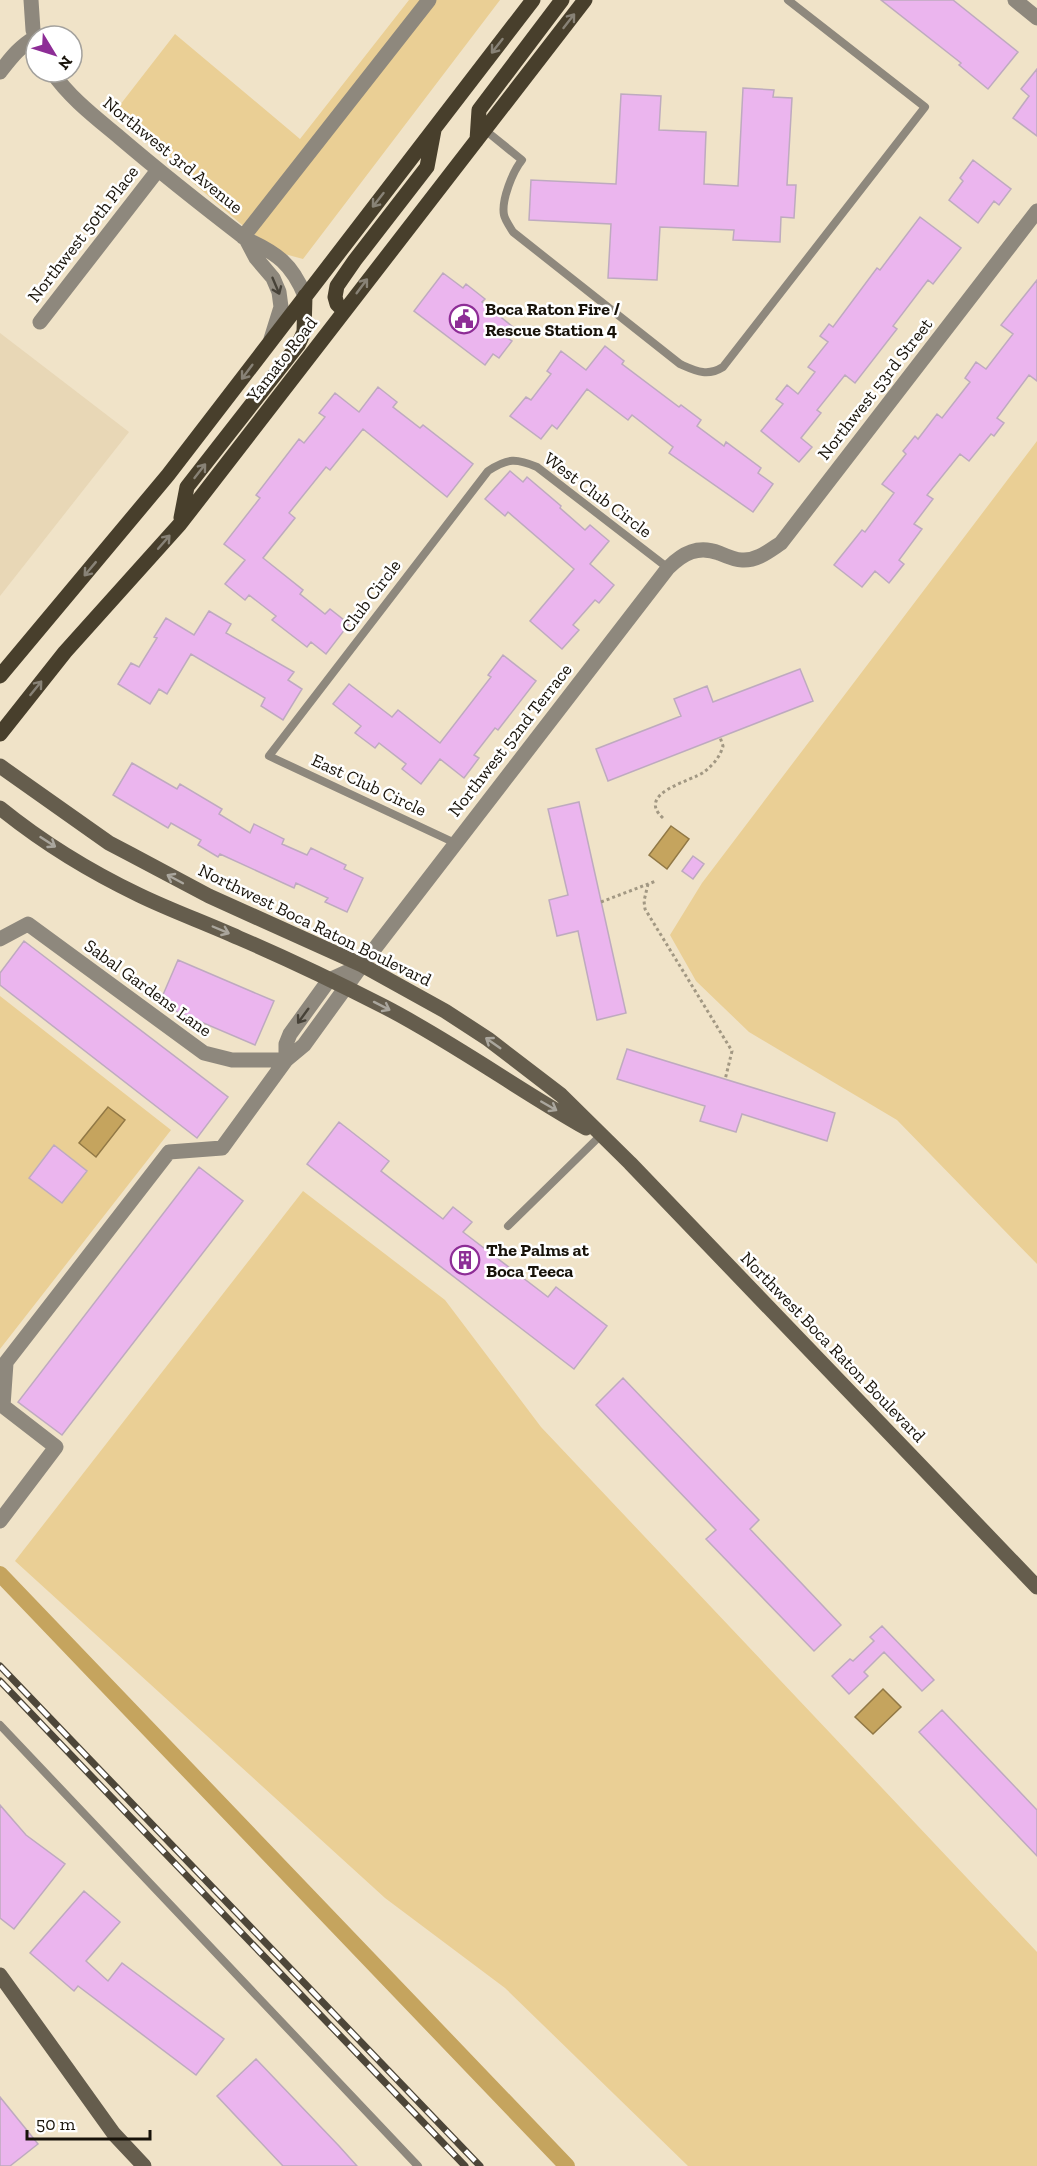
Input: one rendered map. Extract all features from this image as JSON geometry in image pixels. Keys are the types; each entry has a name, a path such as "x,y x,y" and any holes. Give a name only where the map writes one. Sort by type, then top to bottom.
{"main road":[{"name":"Yamato Road","path":"0,676 168,475 533,0"},
{"path":"481,135 478,110 562,0"},
{"name":"Yamato Road","path":"0,734 65,652 180,524 585,0"},
{"path":"344,311 337,304 335,297 338,286 355,260 427,166 435,127"},
{"path":"180,524 187,487 298,345 304,332 305,296"}],"street":[{"path":"31,0 33,24"},
{"path":"244,238 429,0"},
{"path":"1015,0 1037,18"},
{"path":"0,72 24,44"},
{"name":"Northwest 3rd Avenue","path":"60,84 78,102 158,170 244,238 285,262 298,277 305,296"},
{"name":"Northwest 50th Place","path":"40,322 158,170"},
{"name":"Northwest 53rd Street","path":"724,556 742,560 761,556 781,543 1037,211"},
{"name":"Northwest 3rd Avenue","path":"244,238 256,258 273,278 279,292 280,307 272,339"},
{"name":"Northwest 52nd Terrace","path":"347,988 455,843 668,568 680,556 697,549 709,549 724,556"},
{"name":"Northwest Boca Raton Boulevard","path":"0,766 109,843 209,896 362,965 410,990 488,1039 561,1095 600,1136 630,1163 1037,1587"},
{"name":"Northwest Boca Raton Boulevard","path":"0,808 37,835 112,881 384,1006 600,1136"},
{"name":"Sabal Gardens Lane","path":"0,939 28,924 204,1053 232,1060 286,1060"},
{"path":"286,1060 286,1044 290,1034 330,980 362,965"},
{"path":"0,1521 56,1447 3,1406 3,1366 169,1152 222,1148 286,1060 304,1045 347,988"},
{"path":"0,1975 114,2134 144,2166"}],"lane":[{"path":"481,135 522,160 515,168 509,186 504,215 513,232 680,364 696,371 714,372 723,367 925,107 788,0"},
{"name":"West Club Circle","path":"503,461 521,460 537,467 668,568"},
{"name":"Club Circle","path":"269,756 488,471 503,461"},
{"name":"East Club Circle","path":"269,756 455,843"},
{"path":"508,1226 600,1136"},
{"path":"0,1725 418,2166"}],"path":[{"path":"663,818 657,806 660,795 674,785 697,777 713,764 723,746 720,737"},
{"path":"601,902 656,881"},
{"path":"648,884 644,901 645,909 732,1051 725,1080"}],"shaded area":[{"path":"409,0 500,0 303,259 281,253 248,230 113,114 175,34 300,139"},
{"path":"0,333 129,432 0,596"},
{"path":"1037,441 1037,1264 897,1120 749,1032 696,981 670,935 702,883"},
{"path":"671,826 689,839 667,869 649,855"},
{"path":"0,996 171,1130 0,1349"},
{"path":"108,1107 125,1120 96,1157 79,1143"},
{"path":"303,1191 445,1300 541,1427 1037,1952 1037,2166 688,2166 505,1988 385,1898 15,1561"},
{"path":"883,1689 901,1707 873,1734 855,1717"}],"building":[{"path":"881,0 953,0 1018,52 988,89 959,65 961,63"},
{"path":"1037,69 1037,136 1013,118 1029,96 1021,89"},
{"path":"743,88 774,90 773,97 792,98 787,185 796,185 794,218 781,217 780,242 733,240 734,230 660,227 657,280 608,278 611,224 529,220 531,180 616,184 621,94 661,96 659,130 706,132 704,184 738,186"},
{"path":"973,160 1011,189 999,205 994,201 978,223 949,200 963,181 960,178"},
{"path":"920,217 961,248 933,284 928,280 893,326 897,329 855,383 845,375 817,410 821,413 801,438 812,447 799,462 761,431 783,404 776,399 787,385 798,394 815,372 808,367 828,342 820,336 829,324 833,327 877,268 880,270"},
{"name":"Boca Raton Fire / Rescue Station 4","path":"443,273 463,288 466,284 485,299 482,302 513,327 506,337 512,341 499,358 493,354 485,365 414,311"},
{"path":"1037,280 1037,381 1029,375 997,418 1004,423 994,436 991,434 969,461 960,454 927,495 933,499 914,524 922,529 899,560 904,564 889,583 875,571 862,587 834,565 862,530 865,532 894,493 882,484 906,454 903,451 915,436 918,439 937,414 942,418 970,382 965,378 976,362 986,369 1013,334 1001,325"},
{"path":"605,346 624,361 622,364 679,407 681,405 701,420 697,426 724,446 726,442 761,468 758,473 773,484 753,512 669,453 673,447 632,415 628,420 587,389 557,429 552,425 541,439 510,416 526,397 531,400 551,374 547,371 561,351 586,370"},
{"path":"378,387 397,402 393,407 420,428 423,425 473,464 447,497 363,429 330,470 326,467 289,513 295,518 263,558 303,590 300,594 325,614 330,609 349,624 326,654 311,642 307,647 272,620 276,616 249,595 245,600 225,584 245,560 224,544 260,498 256,495 299,439 304,443 325,417 319,413 335,393 359,412"},
{"path":"510,471 523,482 527,477 585,530 590,525 609,541 590,564 614,585 599,603 595,600 573,625 579,630 562,649 530,621 574,569 508,512 505,516 485,499"},
{"path":"209,611 231,624 226,633 294,672 288,680 302,689 283,720 261,706 265,698 191,654 167,694 159,689 150,704 118,684 131,663 139,667 166,618 194,635"},
{"path":"503,655 536,681 498,730 495,728 474,755 479,758 464,778 440,759 421,784 402,769 406,764 379,743 375,748 355,733 361,726 333,704 349,684 392,717 398,710 440,743 491,677 488,675"},
{"path":"800,669 813,701 608,781 596,749 681,716 674,699 707,686 713,702"},
{"path":"132,763 177,789 180,784 222,809 219,814 250,833 254,824 284,839 282,844 307,855 311,848 346,865 344,869 363,878 347,912 325,902 328,898 296,883 294,888 220,854 218,857 198,845 201,840 171,823 168,828 113,795"},
{"path":"579,802 626,1013 597,1020 578,931 557,936 549,900 568,895 548,809"},
{"path":"693,856 704,864 693,879 682,871"},
{"path":"24,941 228,1097 197,1138 0,985 0,973"},
{"path":"178,960 274,1001 255,1045 159,1004"},
{"path":"627,1049 835,1113 827,1141 742,1114 736,1132 700,1121 705,1106 617,1079"},
{"name":"The Palms at Boca Teeca","path":"339,1122 389,1161 381,1171 443,1219 453,1207 472,1222 463,1232 548,1297 556,1287 607,1326 574,1369 307,1164"},
{"path":"54,1145 87,1171 62,1203 29,1178"},
{"path":"199,1167 243,1201 62,1435 18,1402"},
{"path":"623,1378 759,1520 750,1529 841,1625 814,1651 706,1539 716,1530 596,1405"},
{"path":"882,1626 934,1680 922,1691 884,1652 864,1672 868,1676 849,1694 832,1676 850,1659 853,1661 874,1641 870,1637"},
{"path":"942,1710 1037,1810 1037,1856 919,1732"},
{"path":"0,1805 26,1835 65,1864 14,1929 0,1918"},
{"path":"84,1891 120,1922 86,1961 108,1981 122,1963 224,2039 196,2075 78,1986 74,1991 30,1953"},
{"path":"256,2059 357,2166 283,2166 217,2096"},
{"path":"0,2097 38,2144 10,2166 0,2166"}],"waterway":[{"path":"0,1574 567,2166"}],"railway":[{"path":"0,1666 480,2166"},
{"path":"0,1681 465,2166"}],"place":[{"name":"Boca Raton Fire / Rescue Station 4","path":"464,319"},
{"name":"The Palms at Boca Teeca","path":"465,1260"}]}
